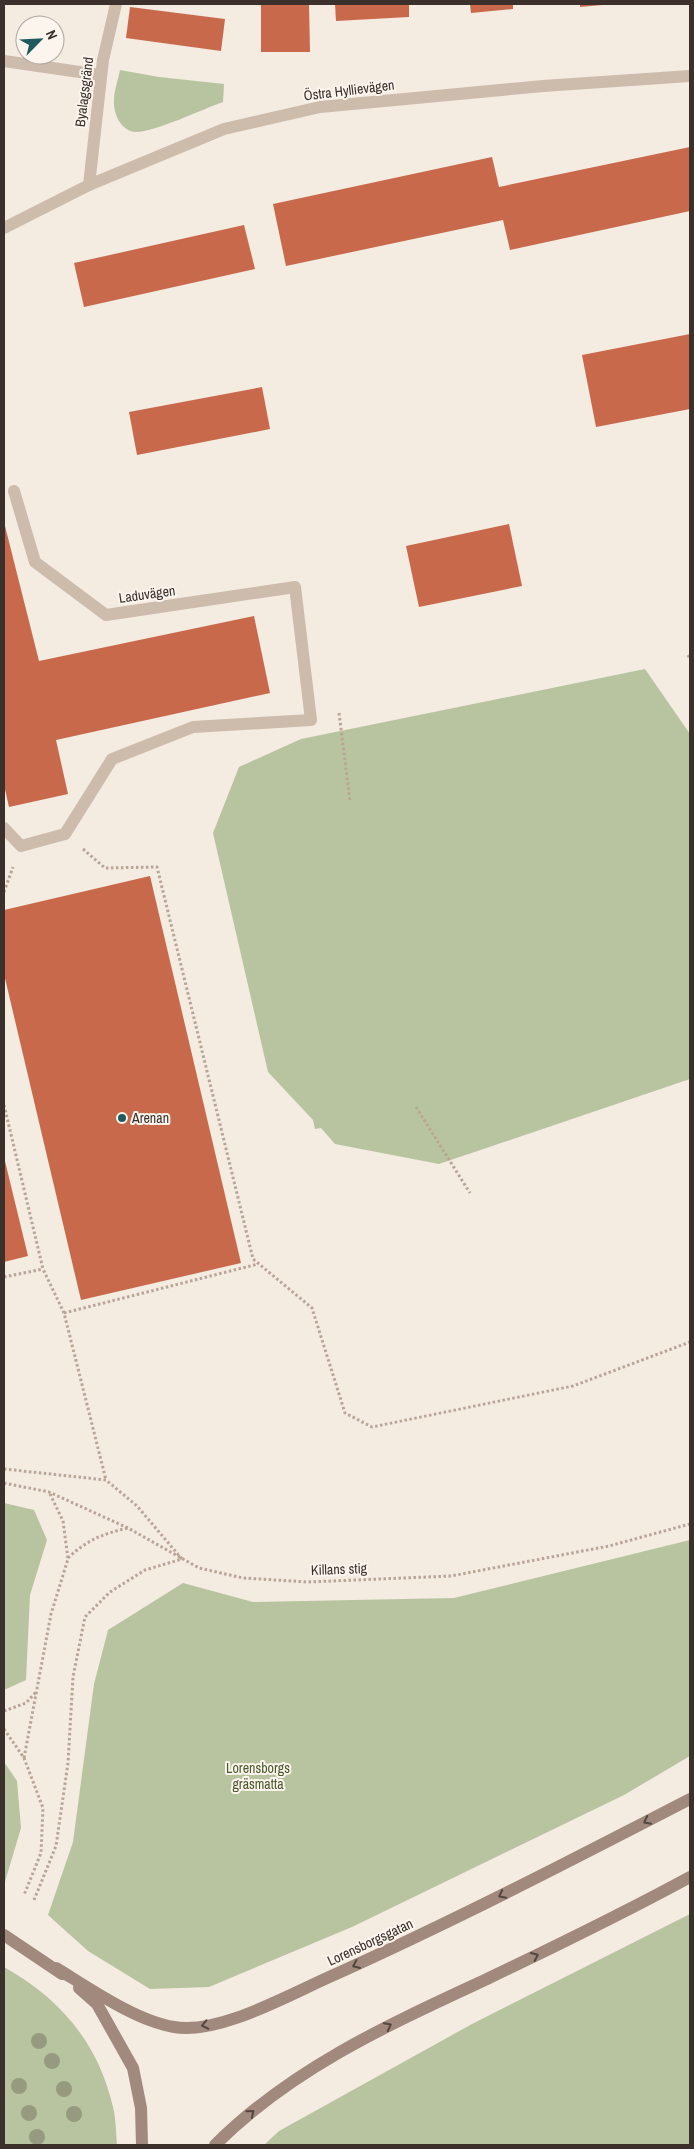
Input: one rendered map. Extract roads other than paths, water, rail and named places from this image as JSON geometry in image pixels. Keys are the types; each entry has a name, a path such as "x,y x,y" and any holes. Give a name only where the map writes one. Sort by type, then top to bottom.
{"main road":[{"name":"Lorensborgsgatan","path":"56,1968 143,2018 174,2028 200,2027 238,2017 387,1951 690,1799"},
{"path":"215,2145 233,2127 282,2088 332,2055 406,2017 551,1949 690,1877"},
{"path":"6,1937 56,1968 97,2004 132,2068 141,2108 142,2145"}],"street":[{"name":"Byalagsgränd","path":"89,185 100,75 116,4"},
{"path":"4,61 100,75"},
{"name":"Östra Hyllievägen","path":"4,228 89,185 224,128 320,107 543,86 690,76"},
{"name":"Laduvägen","path":"4,828 21,846 65,834 112,759 193,727 311,720 295,587 106,615 35,562 14,491"}],"place":[{"name":"Arenan","path":"122,1118"}],"park label":[{"name":"Lorensborgs gräsmatta","path":"258,1776"}]}
